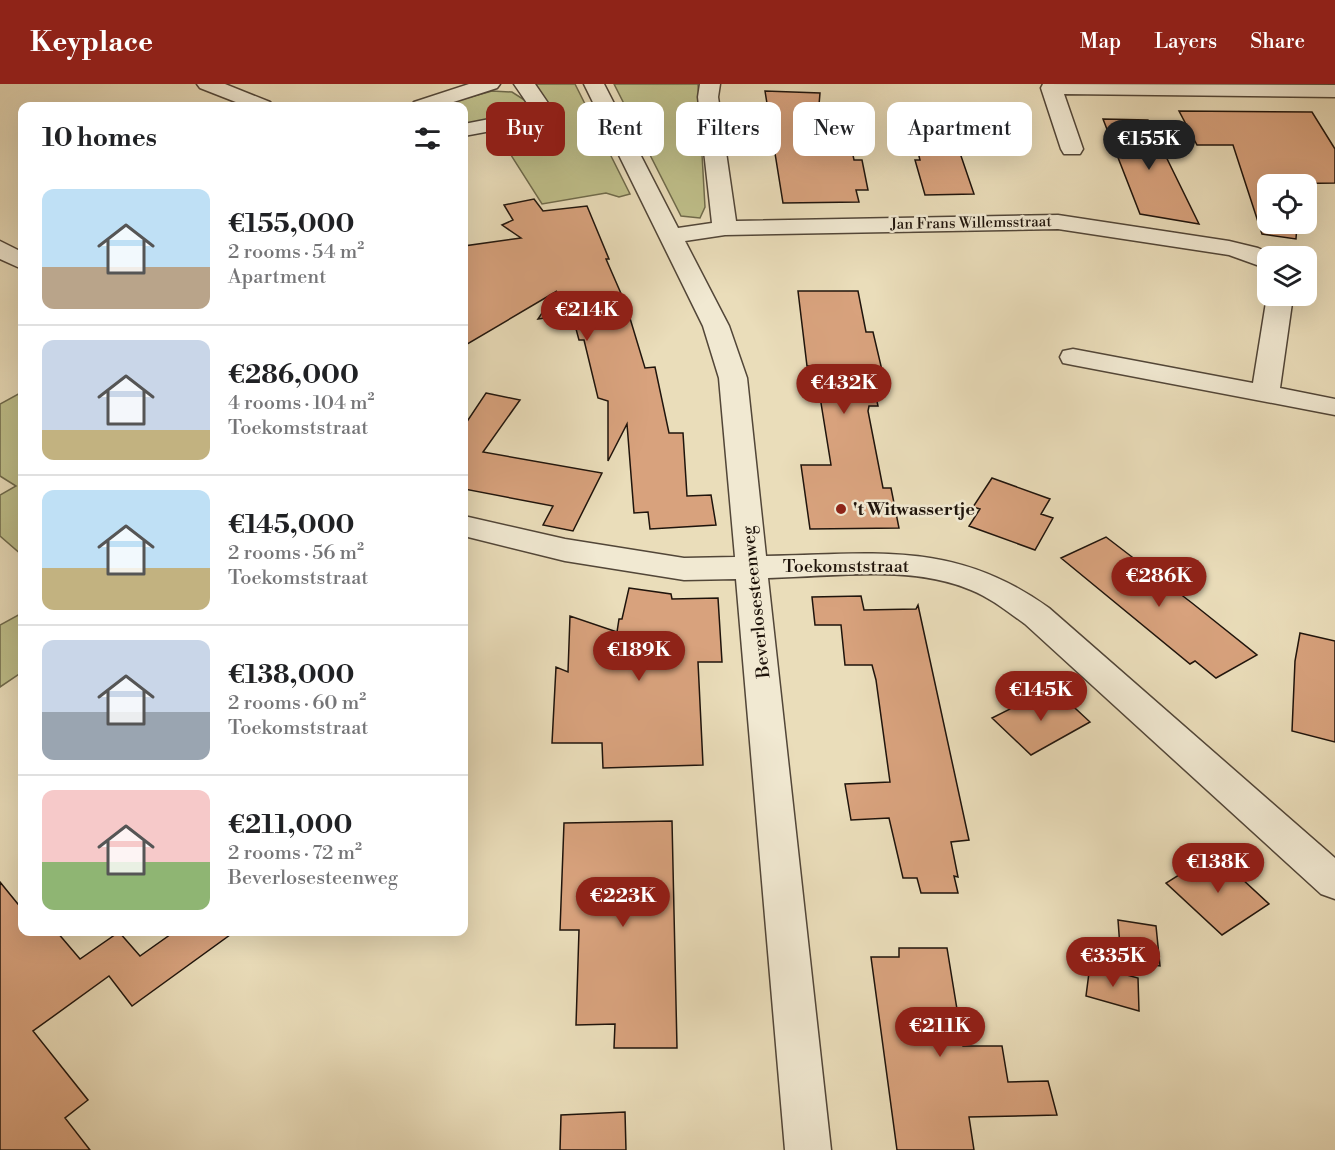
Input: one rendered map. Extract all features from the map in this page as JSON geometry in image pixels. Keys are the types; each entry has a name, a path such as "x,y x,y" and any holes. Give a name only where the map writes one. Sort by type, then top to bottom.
{"street":[{"path":"207,84 253,102"},
{"path":"434,102 490,84"},
{"path":"468,129 528,118 536,112 538,103 524,84"},
{"name":"Beverlosesteenweg","path":"594,84 716,326 733,378 808,1150"},
{"path":"710,84 708,97 724,228"},
{"path":"1072,149 1051,88 1335,91"},
{"name":"Jan Frans Willemsstraat","path":"671,236 724,228 1058,222 1229,248 1257,257"},
{"path":"0,247 18,239"},
{"path":"0,247 18,259"},
{"path":"1265,393 1278,306"},
{"path":"1073,357 1334,406"},
{"name":"Toekomststraat","path":"468,527 565,550 684,569 721,570 753,566 900,564 943,570 972,579 1011,597 1037,616 1335,882"}],"green space":[{"path":"535,84 575,84 584,102 577,102 577,156 611,156 630,194 619,197 606,193 542,204 512,156 565,156 565,102 547,102"},
{"path":"614,84 698,84 699,102 676,102 676,156 702,156 705,207 700,218 681,216 651,156 664,156 664,102 623,102"},
{"path":"492,91 512,92 526,101 486,102 486,122 468,125 468,102 452,102"},
{"path":"18,394 18,552 0,536 0,495 16,486 0,476 0,404"},
{"path":"18,615 18,675 0,687 0,625"}],"building":[{"path":"765,91 820,93 819,102 793,102 793,156 853,156 854,160 862,160 868,190 856,190 859,202 783,203 775,156 781,156 781,102 767,102"},
{"path":"1179,111 1312,112 1335,149 1335,183 1317,183 1317,174 1257,174 1257,219 1233,145 1197,145"},
{"path":"1103,119 1148,120 1199,224 1140,214"},
{"path":"919,156 961,156 974,194 925,195 915,160 920,160"},
{"path":"534,199 543,211 587,206 626,305 645,368 655,367 669,433 683,433 687,496 711,495 716,525 650,529 648,512 634,513 627,424 608,461 608,401 598,398 584,340 579,340 572,314 538,319 557,291 468,344 468,245 521,238 502,225 513,220 504,205"},
{"path":"1262,234 1296,234 1296,239"},
{"path":"798,291 858,291 866,332 873,332 885,383 873,383 878,406 869,406 868,411 883,488 891,488 899,528 810,529 801,465 831,465 815,366 807,366"},
{"path":"486,393 520,400 483,452 602,473 573,531 543,525 553,506 468,490 468,420"},
{"path":"992,478 1050,499 1041,514 1053,518 1035,550 969,526 980,509 973,507"},
{"path":"1106,537 1257,655 1216,678 1195,661 1190,664 1061,558"},
{"path":"629,588 671,594 672,599 718,598 722,662 698,662 703,765 603,768 602,743 552,743 556,667 568,672 570,616 617,632"},
{"path":"861,596 864,610 916,609 918,605 969,840 951,842 958,877 954,876 958,893 921,893 917,878 903,878 889,818 851,820 845,784 890,782 876,680 872,665 845,665 841,625 815,625 812,597"},
{"path":"1300,633 1335,641 1335,742 1292,731 1295,661"},
{"path":"1046,691 1057,701 1063,697 1090,722 1031,755 992,718"},
{"path":"672,821 677,1048 614,1048 615,1024 576,1025 579,930 560,930 564,823"},
{"path":"1214,853 1269,904 1222,935 1166,883"},
{"path":"0,882 18,904 18,936 60,936 80,959 113,936 122,936 140,956 168,936 228,936 132,1006 109,976 33,1031 88,1100 65,1118 90,1150 0,1150"},
{"path":"1118,920 1156,926 1160,966 1121,961"},
{"path":"899,948 947,948 963,1046 1002,1046 1008,1082 1048,1081 1057,1115 969,1117 974,1150 897,1150 871,957 899,957"},
{"path":"1090,965 1138,978 1139,1011 1086,996"},
{"path":"625,1112 626,1150 560,1150 561,1115"}],"place":[{"name":"'t Witwassertje","path":"841,509"}]}
